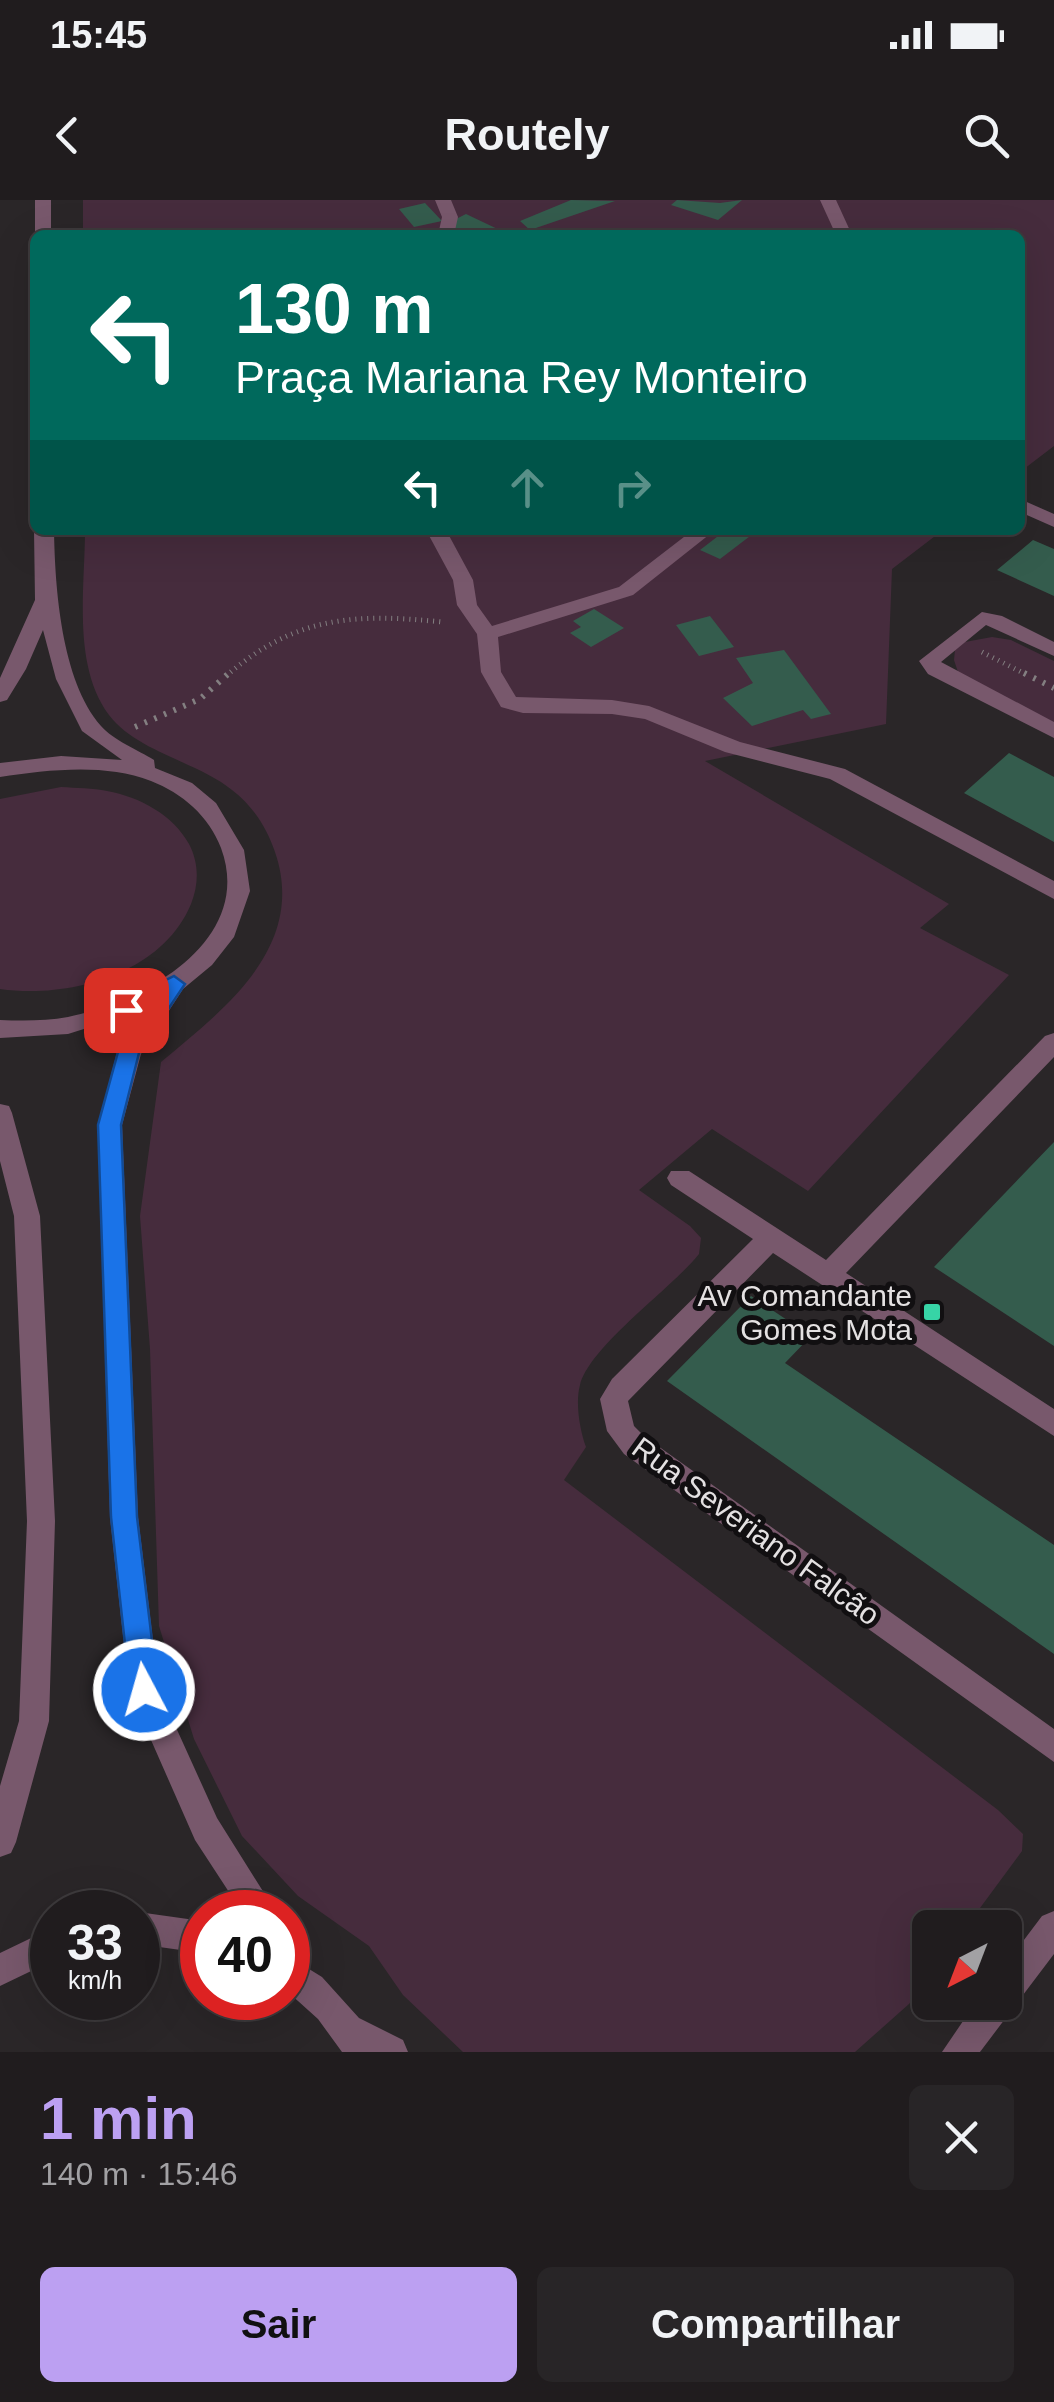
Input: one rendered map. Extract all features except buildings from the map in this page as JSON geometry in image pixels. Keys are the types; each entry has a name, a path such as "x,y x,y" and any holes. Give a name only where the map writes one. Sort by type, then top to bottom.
{"street":[{"path":"43,200 44,230"},
{"path":"443,200 450,217 447,230"},
{"path":"828,200 842,230"},
{"path":"1025,507 1054,521"},
{"path":"44,535 45,600 66,679 94,731 180,786 218,817 238,856 238,901 216,945 174,984 129,1052 110,1125 124,1517 144,1690 206,1828 246,1890"},
{"path":"439,535 451,552 467,605 484,630 491,672 504,697 514,705 612,707 649,713 733,747 837,774 1054,891"},
{"path":"484,630 626,591 699,535"},
{"path":"0,695 45,600"},
{"path":"1054,650 988,618 976,620 930,658 935,669 1054,732"},
{"path":"0,770 47,762 95,762 140,770 180,786"},
{"path":"0,1028 71,1026 126,1010 174,984"},
{"path":"829,1274 1054,1042"},
{"path":"0,1113 27,1216 41,1521 34,1720 0,1842"},
{"path":"680,1178 1054,1424"},
{"name":"Rua Severiano Falcão","path":"771,1238 622,1387 614,1399 620,1431 634,1445 1054,1747"},
{"path":"1022,1969 1054,1927"},
{"path":"0,1970 30,1955"},
{"path":"310,1990 355,2041 391,2052"},
{"path":"959,2052 983,2020"}],"path":[{"path":"106,740 200,699 231,671 288,633 337,618 386,616 484,630"},
{"path":"954,638 1054,688"}],"shaded area":[{"path":"83,200 1054,200 1054,446 1025,468 1025,230 83,230"},
{"path":"85,535 936,535 892,569 886,724 705,761 949,904 920,928 1009,975 808,1191 712,1129 639,1190 690,1226 701,1238 699,1254 615,1336 587,1370 578,1400 586,1447 564,1480 998,1810 1023,1834 1022,1851 979,1910 912,1910 912,2000 855,2052 463,2052 403,1995 369,1946 310,1904 310,1890 292,1890 242,1836 194,1739 159,1626 150,1349 140,1216 161,1062 211,1020 254,972 270,946 280,917 282,886 272,843 246,803 218,780 135,738 109,715 90,673 83,626"},
{"path":"992,637 1011,640 1054,661 1054,725 959,675 955,650 965,642"},
{"path":"61,787 119,794 165,816 182,834 195,859 194,896 177,928 159,948 136,964 83,985 55,990 0,989 0,799"}],"place":[{"name":"Av Comandante Gomes Mota","path":"932,1312"}],"route":[{"path":"126,1010 174,984 129,1052 110,1125 124,1517 144,1690"}]}
